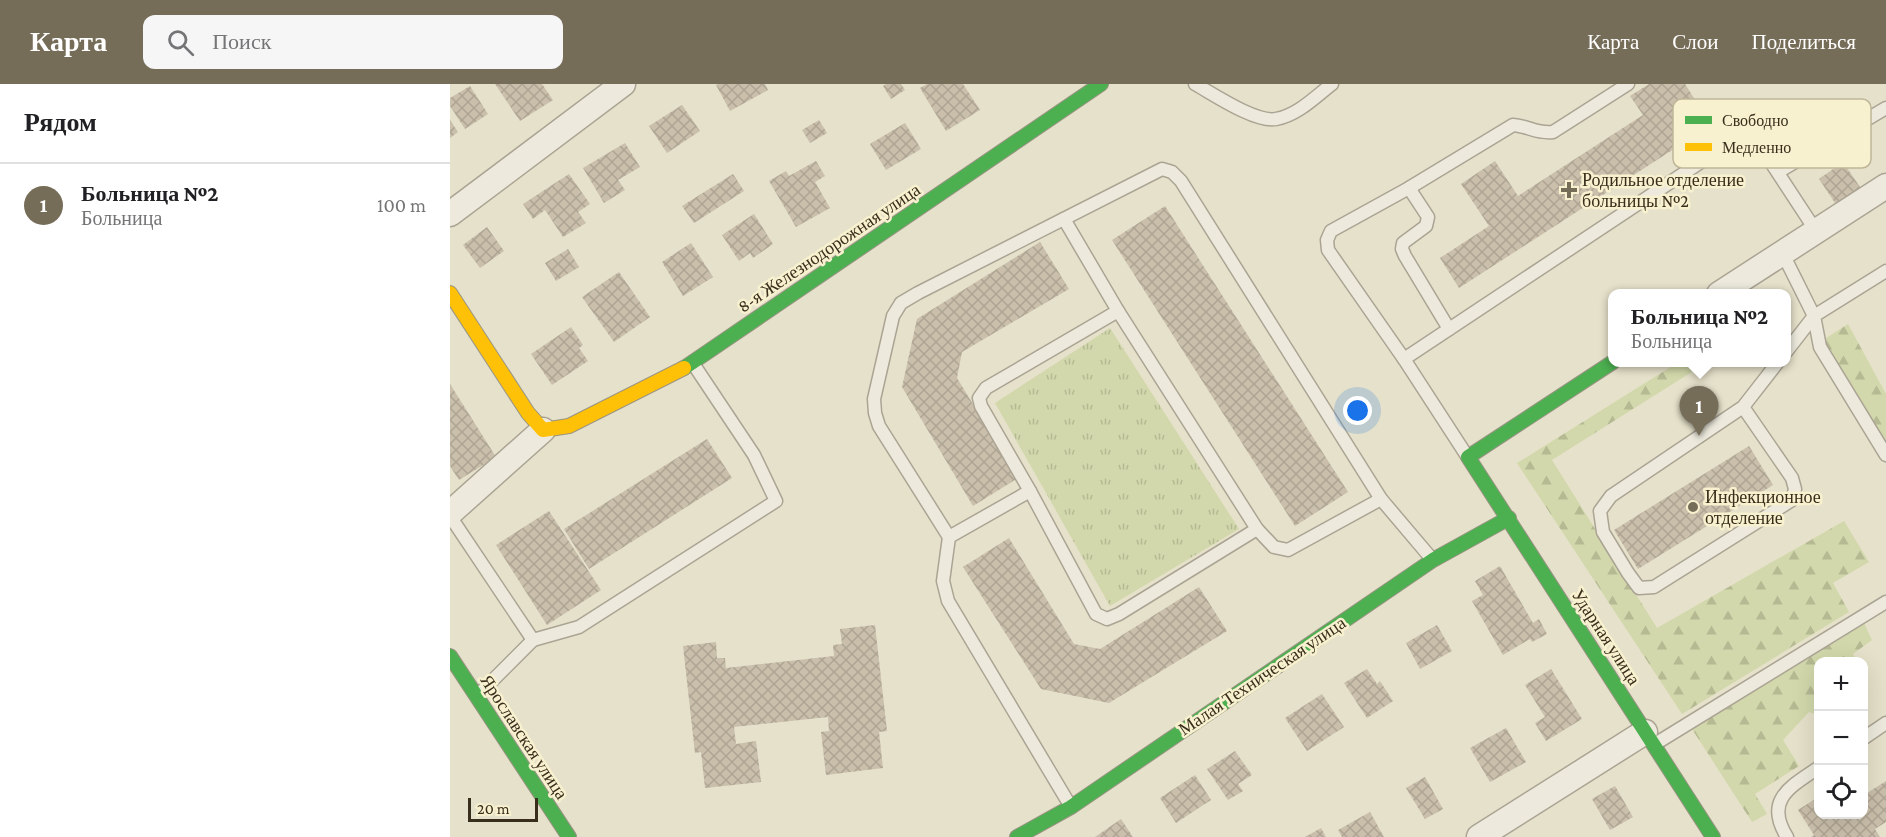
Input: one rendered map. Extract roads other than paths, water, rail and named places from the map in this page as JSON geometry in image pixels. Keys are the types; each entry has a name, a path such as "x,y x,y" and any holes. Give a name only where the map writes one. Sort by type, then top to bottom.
{"street":[{"name":"8-я Железнодорожная улица","path":"543,430 569,426 693,363 1101,84"},
{"path":"450,214 612,88"},
{"path":"1726,289 1886,186"},
{"path":"450,293 528,413 543,430 450,515"},
{"path":"1468,457 1608,366"},
{"name":"Ударная улица","path":"1468,457 1713,837"},
{"name":"Малая Техническая улица","path":"1032,833 1433,560 1509,518"},
{"name":"Ярославская улица","path":"450,656 569,837"},
{"path":"1479,837 1649,738"}],"lane":[{"path":"1195,84 1246,112 1275,119 1302,108 1332,84"},
{"path":"1468,457 1404,359 1328,250 1327,240 1331,231 1409,188 1513,125 1526,126 1540,134 1552,132 1628,84"},
{"path":"1871,117 1886,108"},
{"path":"1404,359 1692,168"},
{"path":"1775,168 1816,231"},
{"path":"1778,172 1785,168"},
{"path":"1071,807 948,601 943,581 949,537 879,426 874,399 893,316 901,303 1162,169 1172,172 1181,181 1381,499 1433,560"},
{"path":"1409,188 1428,217 1428,221 1426,226 1404,243 1402,249 1449,329"},
{"path":"1064,219 1118,311 1257,529 1274,547 1287,550 1381,499"},
{"path":"1782,252 1814,316 1820,347 1886,455"},
{"path":"1791,346 1814,316 1886,271"},
{"path":"1118,311 986,388 980,398 981,406 1030,491 1096,615 1107,619 1119,615 1257,529"},
{"path":"476,697 534,640 579,627 776,501 754,455 693,363"},
{"path":"1743,407 1792,478 1795,489 1792,500 1654,587 1640,588 1603,532 1600,511 1611,496 1743,407 1775,367"},
{"path":"949,537 1030,491"},
{"path":"450,515 534,640"},
{"path":"1649,738 1886,602"},
{"path":"1868,735 1886,723"},
{"path":"1786,837 1779,824 1778,803 1789,788 1814,771"}],"place":[{"name":"Родильное отделение больницы №2","path":"1569,190"},
{"name":"Больница №2","path":"1699,436"},
{"name":"Инфекционное отделение","path":"1693,507"}]}
